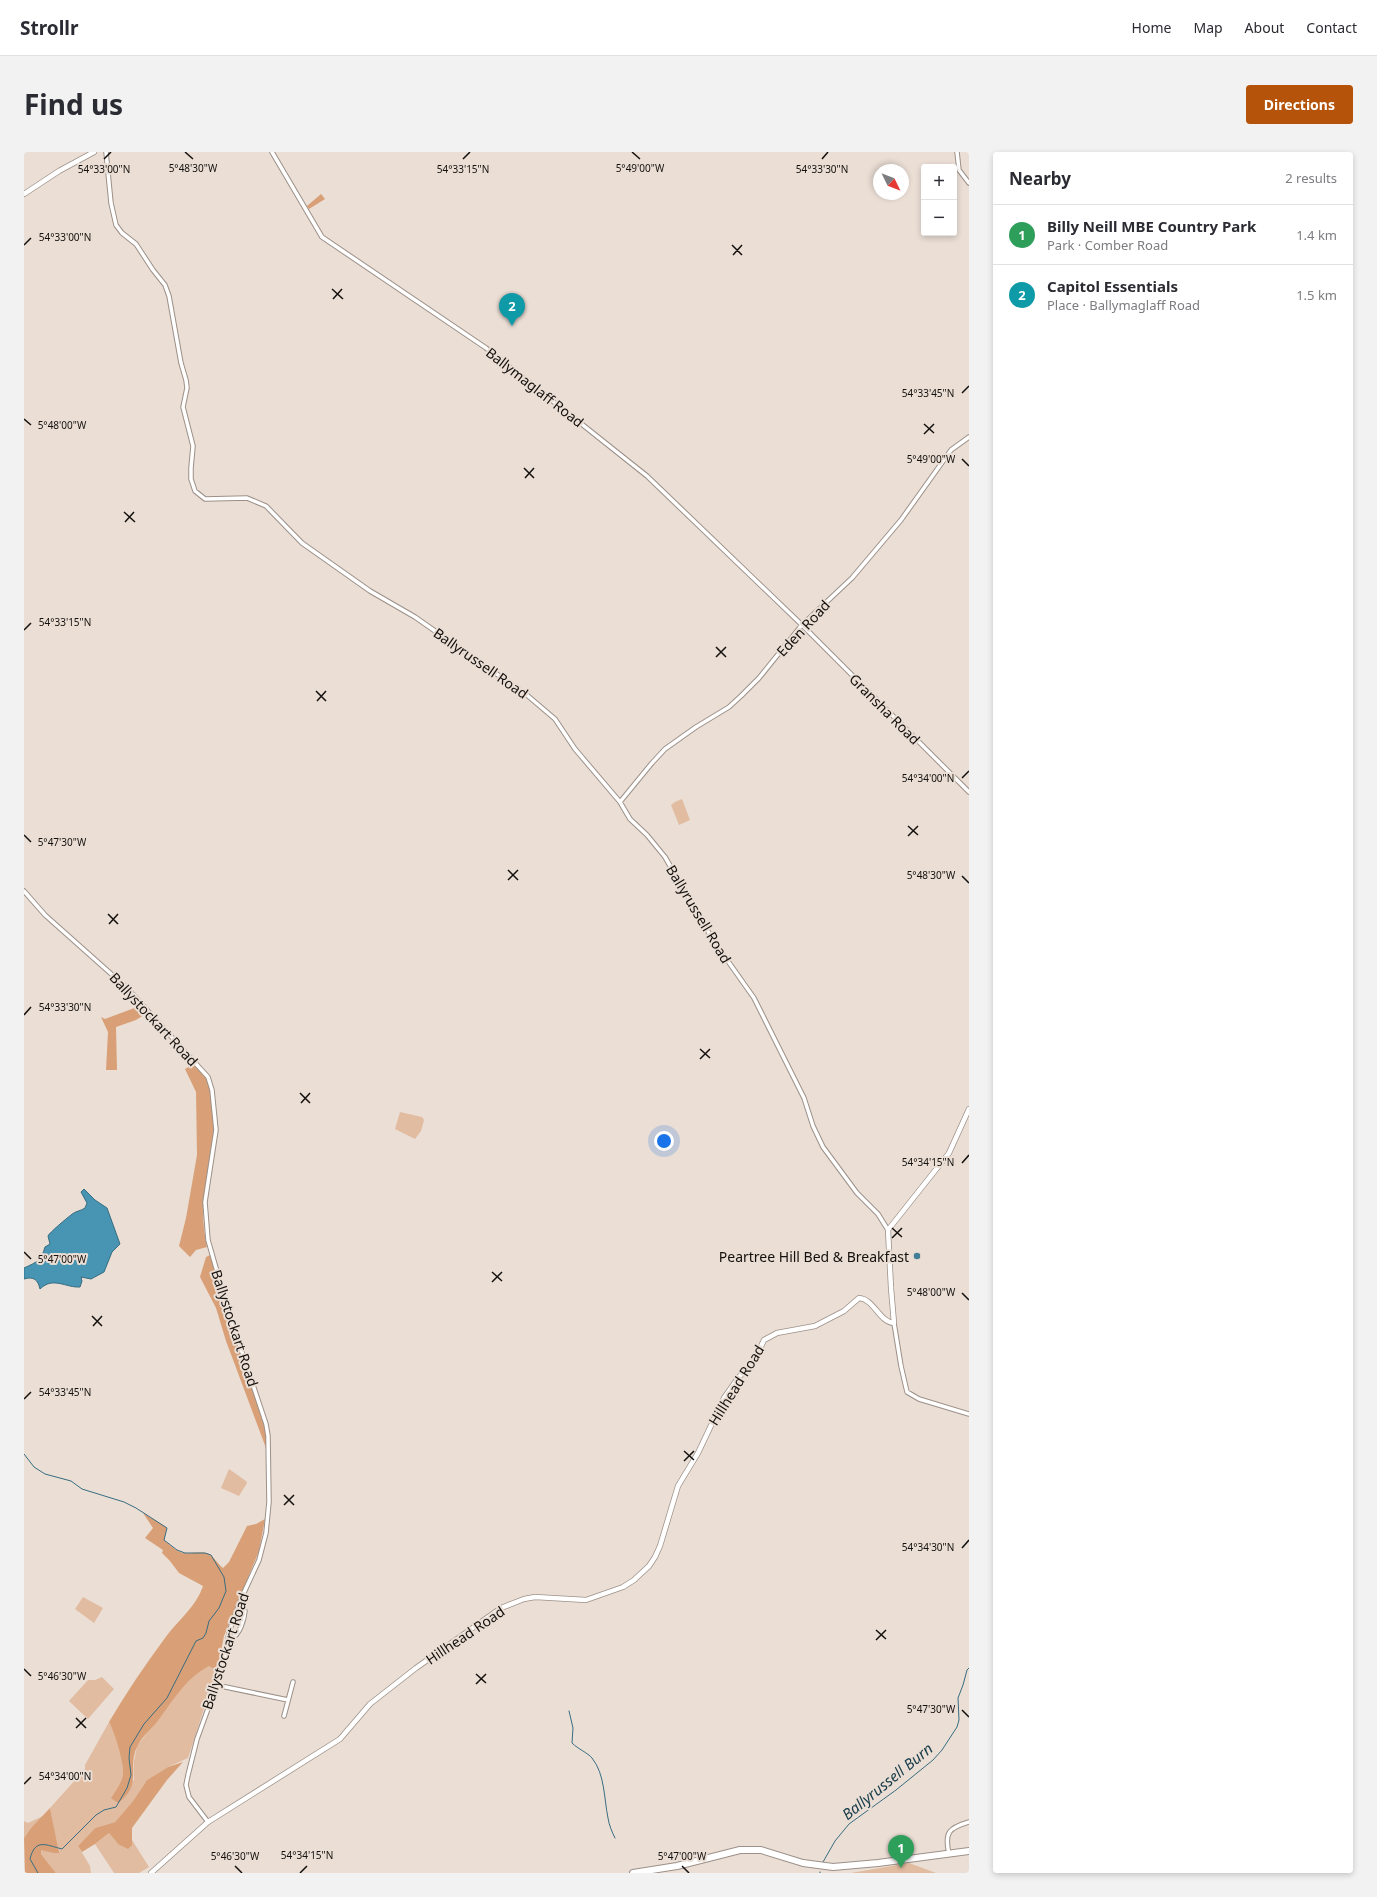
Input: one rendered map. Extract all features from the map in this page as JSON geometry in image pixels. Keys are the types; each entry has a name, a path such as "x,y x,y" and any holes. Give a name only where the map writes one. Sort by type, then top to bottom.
{"highway":[{"path":"633,1873 677,1866 740,1850 762,1850 803,1863 832,1867 878,1864 969,1851"}],"street":[{"path":"24,194 59,171 94,152"},
{"name":"Ballyrussell Road","path":"106,152 111,203 116,225 118,229 139,247 153,270 165,285 169,296 181,363 186,380 183,407 193,446 191,474 195,491 205,499 247,498 266,506 296,538 320,557 370,592 415,617 528,696 555,719 575,748 620,802 630,818 647,835 665,857 713,940 754,998 804,1098 813,1126 823,1147 857,1193 878,1214 888,1230"},
{"name":"Ballymaglaff Road","path":"272,152 322,237 486,348 642,472 802,625"},
{"path":"957,152 959,170 969,183"},
{"name":"Eden Road","path":"620,802 665,749 696,727 729,707 741,696 802,625 852,578 901,520 945,456 956,445 969,437"},
{"name":"Gransha Road","path":"802,625 969,792"},
{"name":"Ballystockart Road","path":"24,891 45,915 114,975 141,1002 203,1071 210,1082 216,1130 205,1202 208,1240 228,1310 266,1424 268,1442 269,1502 266,1533 258,1560 241,1599 228,1637 221,1673 196,1739 186,1785 189,1797 208,1822"},
{"path":"969,1109 949,1153 888,1230 894,1323 907,1392 919,1399 969,1414"},
{"name":"Hillhead Road","path":"151,1873 208,1822 336,1741 350,1729 370,1704 411,1672 501,1608 524,1599 536,1597 586,1600 623,1587 641,1574 656,1557 678,1486 698,1453 714,1416 738,1378 754,1361 767,1337 777,1333 814,1326 844,1311 859,1298 865,1300 888,1321 894,1323"},
{"path":"228,1637 232,1638 236,1635 244,1618 245,1611"},
{"path":"284,1716 293,1682"},
{"path":"216,1685 288,1700"},
{"path":"949,1854 946,1844 947,1834 954,1827 969,1822"}],"shaded area":[{"path":"321,194 325,199 309,209 307,206"},
{"path":"682,799 690,820 679,825 671,805"},
{"path":"141,1002 150,1011 136,1020 116,1027 117,1070 106,1070 108,1032 101,1017 105,1019 137,1007"},
{"path":"195,1063 206,1079 212,1095 215,1112 212,1148 203,1207 207,1247 196,1250 190,1257 179,1246 186,1218 197,1155 196,1092 185,1069"},
{"path":"400,1112 422,1117 424,1120 421,1131 415,1139 395,1129"},
{"path":"210,1255 226,1310 264,1425 267,1436 266,1448 226,1341 216,1308 200,1277 206,1257"},
{"path":"229,1469 247,1483 239,1496 221,1488"},
{"path":"143,1513 167,1528 164,1540 174,1548 182,1553 201,1552 210,1555 223,1568 229,1562 247,1526 256,1524 265,1519 259,1551 224,1636 217,1671 209,1666 193,1677 142,1739 138,1745 133,1761 133,1782 126,1796 118,1803 111,1798 122,1779 123,1767 114,1733 109,1722 150,1658 196,1600 203,1586 179,1573 162,1553 163,1550 145,1538 153,1528"},
{"path":"83,1597 103,1608 94,1623 75,1609"},
{"path":"209,1666 221,1673 212,1684 188,1758 168,1767 147,1780 133,1801 115,1822 95,1828 78,1846 90,1866 91,1873 56,1873 41,1854 41,1849 58,1853 50,1808 85,1769 85,1765 109,1722 119,1746 123,1772 121,1782 111,1798 134,1780 134,1761 137,1746 180,1691 197,1672"},
{"path":"102,1677 114,1689 88,1719 69,1701 88,1680 95,1680"},
{"path":"183,1762 167,1780 132,1828 132,1845 128,1849 118,1844 109,1833 82,1852 78,1846 95,1828 115,1822 133,1801 147,1780 168,1767"},
{"path":"50,1808 59,1853 41,1850 41,1854 56,1873 25,1873 24,1838 31,1828"},
{"path":"43,1816 31,1828 24,1838 24,1821 28,1823"},
{"path":"109,1833 118,1844 132,1845 132,1840 149,1867 139,1873 114,1873 95,1844"},
{"path":"909,1863 936,1873 851,1873"}],"water":[{"path":"84,1189 95,1200 107,1208 120,1244 112,1252 104,1272 91,1279 81,1277 82,1281 80,1287 50,1283 40,1289 38,1283 33,1278 24,1279 24,1268 40,1258 45,1247 50,1244 48,1236 51,1232 73,1214 85,1208 87,1203 81,1192"}],"waterway":[{"path":"24,1454 34,1467 45,1474 71,1481 82,1489 124,1502 136,1508 167,1528 164,1540 177,1550 185,1553 205,1553 211,1555 224,1577 226,1591 219,1608 209,1621 206,1633 203,1638 196,1641 167,1698 144,1724 130,1747 129,1758 131,1775 127,1788 116,1807 104,1810 96,1815 62,1849 46,1845 35,1848 30,1859 38,1873"},
{"name":"Ballyrussell Burn","path":"823,1862 835,1841 849,1824 896,1790 933,1760 942,1750 957,1727 959,1720 958,1698 969,1668"},
{"path":"569,1711 573,1728 572,1743 590,1756 596,1764 602,1779 609,1823 615,1838"}],"place":[{"name":"Capitol Essentials","path":"512,326"},
{"name":"Peartree Hill Bed & Breakfast","path":"917,1256"},
{"name":"Billy Neill MBE Country Park","path":"901,1868"}]}
